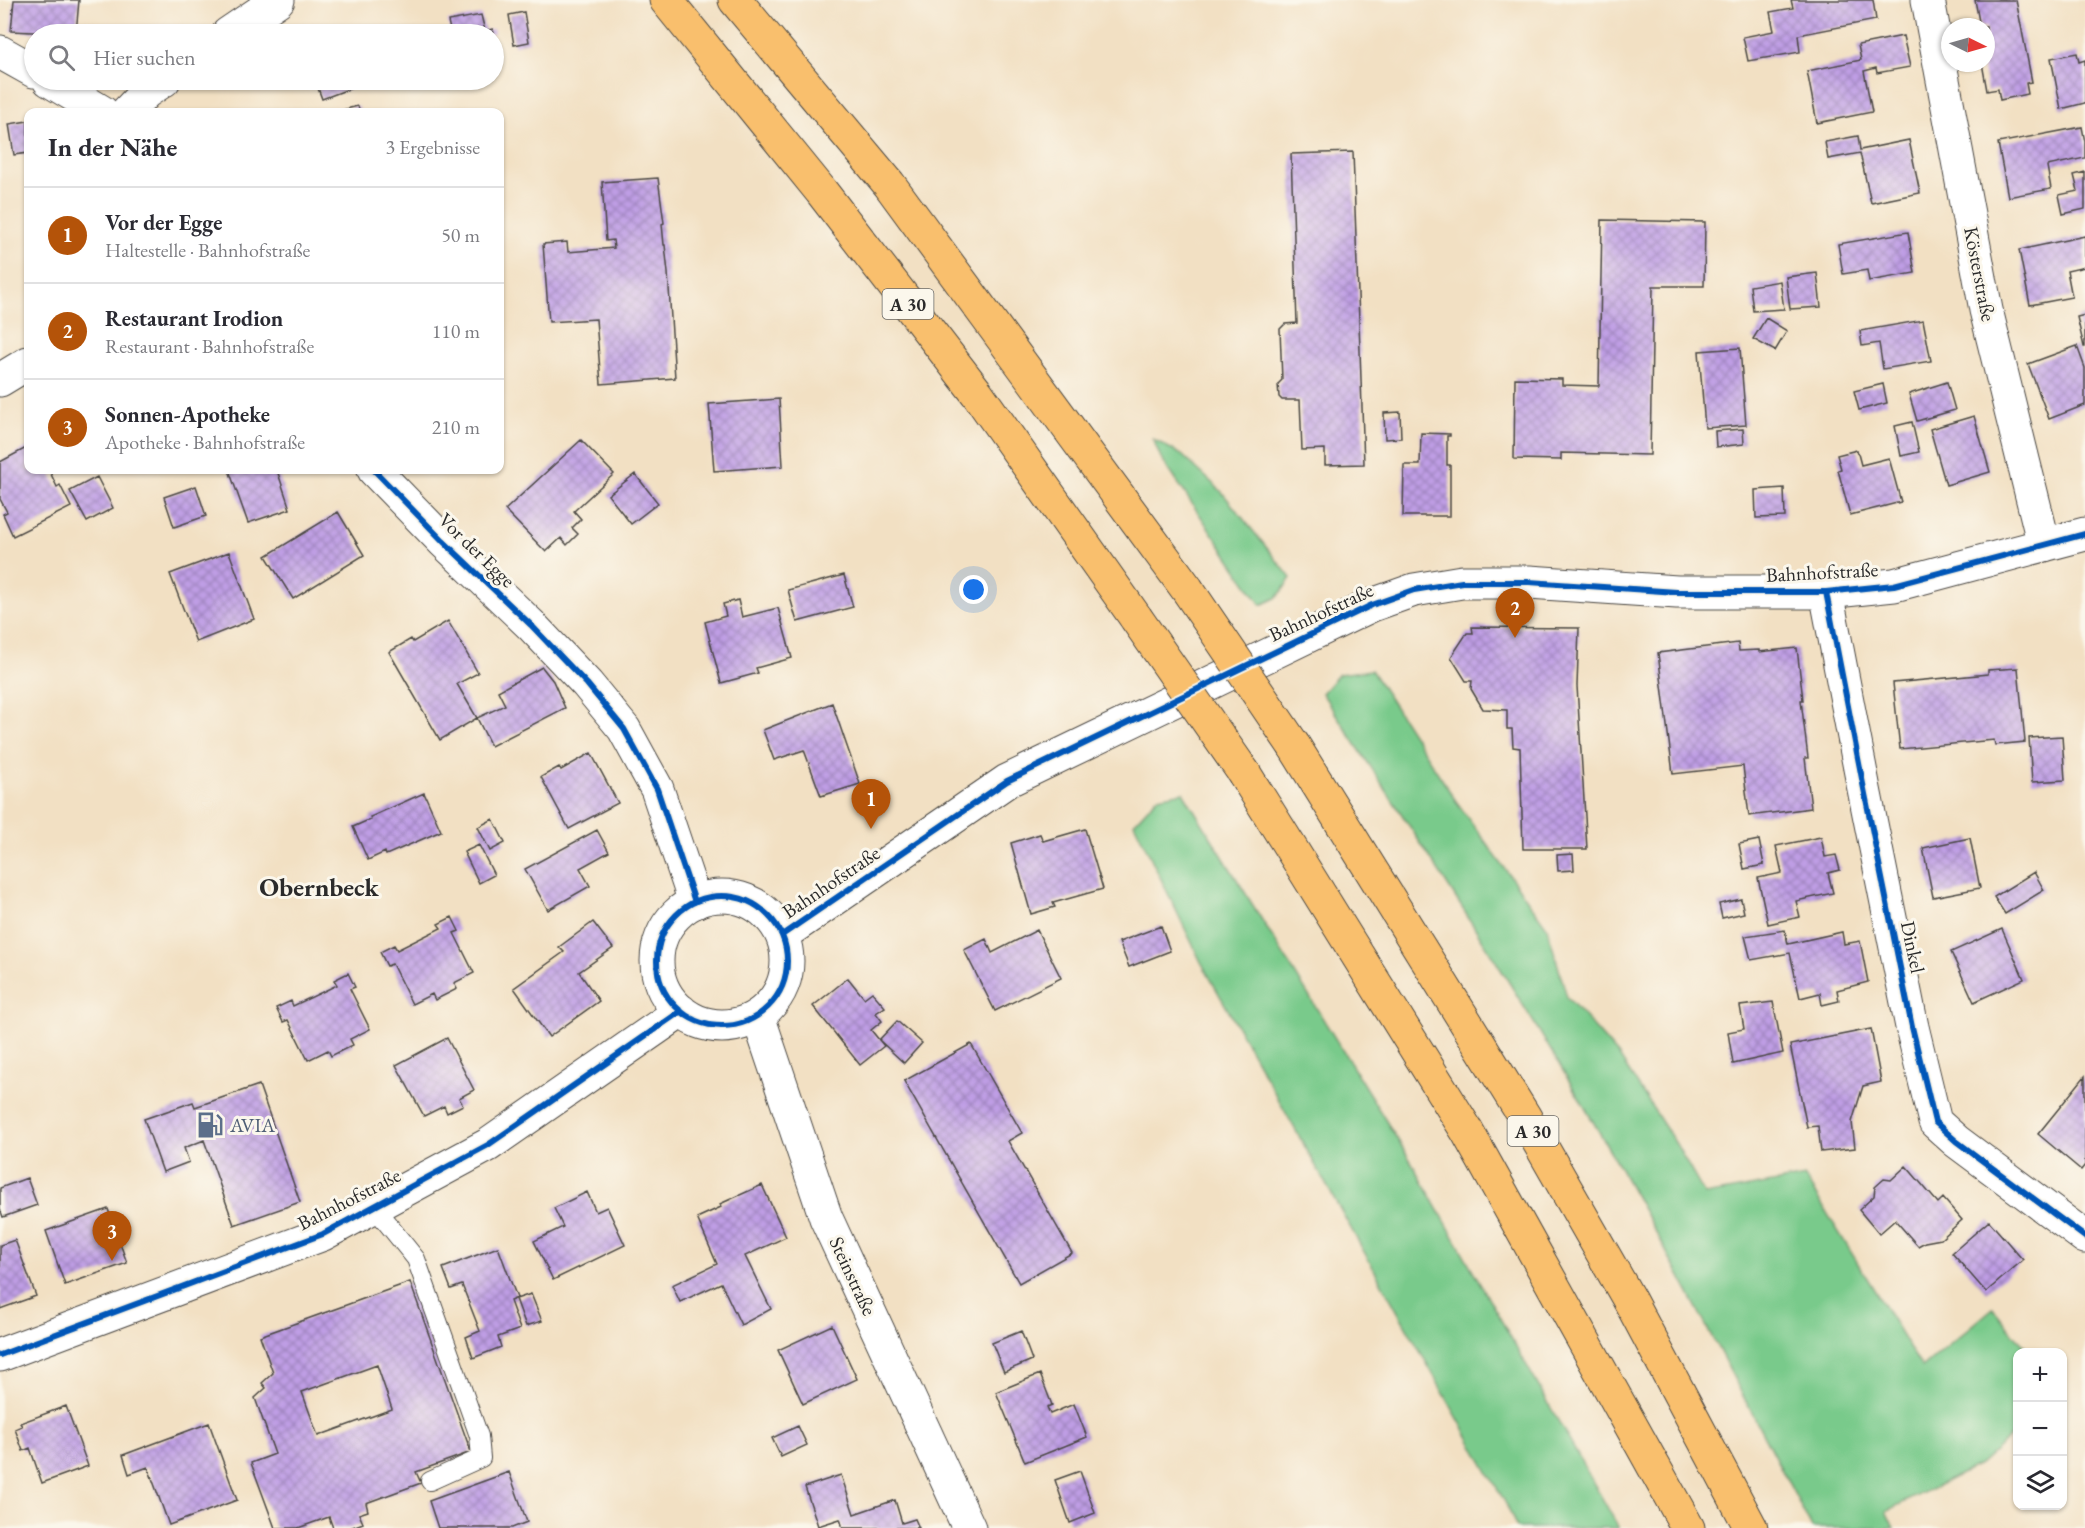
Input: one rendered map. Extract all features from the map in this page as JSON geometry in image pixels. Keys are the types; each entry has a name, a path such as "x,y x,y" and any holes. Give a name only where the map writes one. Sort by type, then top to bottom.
{"highway":[{"name":"A 30","path":"666,0 821,191 978,393 1245,773 1467,1131 1688,1528"},
{"name":"A 30","path":"735,0 888,184 1187,589 1294,746 1530,1126 1636,1311 1751,1528"}],"street":[{"path":"243,24 278,0"},
{"name":"Kösterstraße","path":"1928,0 1986,310 2044,545"},
{"path":"0,52 24,65"},
{"path":"66,90 95,108"},
{"path":"131,108 149,90"},
{"path":"0,380 24,365"},
{"name":"Vor der Egge","path":"378,474 531,626 586,684 624,729 657,789 695,902"},
{"name":"Bahnhofstraße","path":"782,935 1008,781 1372,605 1414,590 1462,582 1529,582 1677,592 1826,592 1894,585 2085,534"},
{"name":"Dinkel","path":"1826,592 1910,1016 1935,1122 1956,1142 2085,1238"},
{"path":"716,896 736,897 755,905 771,918 782,935 787,953 787,971 781,989 772,1004 758,1016 739,1024 718,1026 698,1022 681,1011 667,995 658,974 658,952 664,931 677,914 695,902 716,896"},
{"name":"Bahnhofstraße","path":"0,1355 323,1234 488,1145 681,1011"},
{"name":"Steinstraße","path":"758,1016 826,1218 969,1528"}],"lane":[{"path":"374,1207 416,1259 479,1436 481,1458 430,1481"}],"green space":[{"path":"1153,439 1182,455 1221,491 1291,578 1278,597 1261,605 1161,458"},
{"path":"1371,670 1456,801 1547,927 1567,997 1619,1056 1676,1144 1705,1195 1805,1177 1922,1368 1993,1308 2026,1348 2013,1348 2013,1435 1979,1465 1886,1511 1894,1528 1812,1528 1669,1256 1578,1096 1453,893 1322,693 1339,674"},
{"path":"1183,792 1412,1163 1619,1528 1517,1528 1506,1504 1201,962 1134,823 1158,797"}],"building":[{"path":"14,0 79,0 77,24 24,24 24,32 11,31"},
{"path":"1791,0 1873,0 1876,20 1798,35 1800,52 1748,61 1743,37 1774,31 1770,12 1793,8"},
{"path":"1975,0 2016,0 2032,82 2026,83 2028,94 2000,100 1998,89 1987,91 1984,72 1995,72 1995,18 1978,18"},
{"path":"524,12 529,42 514,45 509,15"},
{"path":"481,15 483,24 449,24 448,21"},
{"path":"1903,36 1910,67 1877,73 1876,68 1864,71 1872,112 1817,123 1807,71 1861,60 1858,45"},
{"path":"2077,53 2079,62 2085,60 2085,103 2061,109 2051,58"},
{"path":"319,90 346,90 322,99"},
{"path":"24,122 24,154 14,155 9,124"},
{"path":"2082,127 2085,158 2047,166 2051,189 2008,197 1998,143"},
{"path":"1858,136 1860,150 1909,140 1920,193 1871,203 1860,153 1828,159 1825,142"},
{"path":"1353,152 1364,464 1325,465 1325,449 1302,450 1300,400 1282,400 1279,397 1278,384 1282,380 1280,329 1285,324 1297,323 1291,154"},
{"path":"2085,172 2085,209 2063,214 2059,195 2078,191 2074,175"},
{"path":"658,178 664,223 662,224 668,273 675,378 601,384 596,319 549,322 543,244 567,242 568,252 614,248 613,240 606,241 602,182"},
{"path":"1602,220 1705,222 1704,286 1653,286 1650,455 1561,453 1561,460 1514,459 1515,378 1562,379 1562,385 1599,386"},
{"path":"1908,232 1915,273 1869,281 1867,270 1843,274 1838,244"},
{"path":"2085,236 2085,267 2067,271 2072,297 2030,305 2019,250"},
{"path":"1817,273 1821,307 1790,309 1786,277"},
{"path":"1780,281 1784,309 1753,311 1750,286"},
{"path":"2085,315 2085,347 2084,347 2077,317"},
{"path":"1766,318 1787,331 1775,351 1753,339"},
{"path":"1923,320 1931,361 1883,369 1879,343 1862,346 1860,331"},
{"path":"2077,346 2085,368 2085,405 2049,419 2028,364"},
{"path":"1740,348 1746,425 1705,428 1699,351"},
{"path":"1947,382 1955,410 1917,421 1909,394"},
{"path":"1883,384 1887,403 1859,410 1854,391"},
{"path":"779,399 783,466 714,471 709,404"},
{"path":"1400,412 1401,438 1385,439 1384,413"},
{"path":"1974,416 1990,472 1946,485 1930,429"},
{"path":"1912,422 1919,452 1901,456 1895,426"},
{"path":"1743,429 1744,444 1716,447 1715,431"},
{"path":"1421,433 1450,434 1447,436 1447,465 1450,465 1450,516 1403,516 1404,465 1420,465"},
{"path":"581,440 614,474 574,511 581,519 572,528 578,534 567,545 561,538 546,552 505,510"},
{"path":"24,449 24,474 51,474 57,487 60,485 71,507 13,536 3,514 7,512 0,499 0,462"},
{"path":"1857,450 1861,465 1889,458 1901,502 1850,515 1838,470 1841,469 1837,455"},
{"path":"230,474 278,474 290,509 248,523"},
{"path":"635,474 658,503 631,524 608,495"},
{"path":"97,477 113,508 87,522 70,491"},
{"path":"196,486 206,516 174,527 164,497"},
{"path":"1784,488 1785,517 1756,518 1755,490"},
{"path":"338,512 364,555 293,599 266,556"},
{"path":"229,552 254,619 196,642 170,574"},
{"path":"844,575 853,607 797,622 788,590"},
{"path":"738,600 742,617 778,608 792,658 756,668 758,673 721,683 705,622 726,616 723,604"},
{"path":"448,621 478,673 457,684 477,718 440,740 389,652 411,639 413,642"},
{"path":"1472,627 1579,628 1577,686 1587,849 1523,849 1520,748 1513,747 1512,729 1507,729 1507,710 1483,709 1471,689 1472,681 1466,681 1451,657 1467,633 1473,633"},
{"path":"1738,643 1739,651 1759,650 1759,652 1797,648 1811,808 1749,816 1743,766 1673,774 1658,653"},
{"path":"542,667 553,681 565,708 491,746 477,718 505,705 498,691"},
{"path":"2018,668 2025,742 1995,745 1994,740 1900,749 1893,683 1988,674 1988,670"},
{"path":"832,703 860,784 821,796 804,750 774,760 763,730"},
{"path":"2062,736 2065,780 2032,782 2029,738"},
{"path":"591,753 618,803 569,829 541,777 559,767 561,770"},
{"path":"424,793 441,831 386,855 385,852 368,860 353,827"},
{"path":"493,819 505,843 490,851 478,827"},
{"path":"1085,829 1103,889 1053,903 1055,907 1031,914 1011,843 1040,834 1043,841"},
{"path":"597,830 609,852 580,868 590,886 548,910 525,869"},
{"path":"1821,837 1825,857 1836,855 1840,870 1828,873 1833,893 1796,901 1800,917 1768,924 1758,878 1782,873 1776,846"},
{"path":"1970,838 1980,888 1933,897 1923,848"},
{"path":"1759,840 1764,865 1744,869 1739,844"},
{"path":"479,845 494,875 479,883 464,852"},
{"path":"1573,854 1574,870 1558,871 1557,855"},
{"path":"2034,872 2044,890 2005,914 1994,897"},
{"path":"1741,899 1744,913 1722,918 1719,904"},
{"path":"452,917 459,931 454,933 474,973 454,983 457,989 435,1000 432,994 412,1004 392,964 387,966 380,952 394,945 397,950 441,928 438,924"},
{"path":"593,922 613,948 579,972 599,1001 549,1037 514,988 564,952 559,947"},
{"path":"1161,926 1170,951 1129,967 1119,942"},
{"path":"2002,929 2024,979 1974,1002 1951,952"},
{"path":"1037,930 1061,978 995,1011 964,950 986,939 992,953"},
{"path":"1785,930 1788,944 1842,932 1844,944 1860,941 1868,982 1837,990 1839,1001 1822,1005 1820,993 1800,998 1790,953 1751,960 1745,936"},
{"path":"348,973 355,987 350,989 370,1029 350,1039 353,1045 331,1056 328,1050 308,1060 288,1020 283,1022 276,1008 291,1001 293,1006 337,985 334,980"},
{"path":"848,978 864,998 872,992 885,1007 876,1013 882,1021 871,1030 884,1046 860,1065 813,1006"},
{"path":"1773,1002 1783,1053 1733,1064 1728,1032 1744,1029 1740,1006"},
{"path":"897,1021 922,1043 904,1063 879,1040"},
{"path":"1871,1029 1881,1082 1863,1086 1852,1122 1855,1148 1821,1152 1818,1126 1807,1127 1790,1045"},
{"path":"447,1038 474,1090 459,1098 463,1105 447,1113 444,1106 424,1116 396,1065"},
{"path":"971,1044 1022,1133 1008,1141 1072,1253 1019,1283 904,1081"},
{"path":"2085,1076 2085,1165 2081,1170 2038,1134"},
{"path":"259,1085 300,1202 234,1225 204,1140 184,1148 189,1162 163,1172 144,1119 193,1102 195,1107"},
{"path":"1906,1166 1938,1203 1943,1198 1962,1220 1941,1239 1918,1246 1895,1220 1879,1234 1859,1210 1874,1196 1875,1187 1884,1179 1891,1180"},
{"path":"27,1178 37,1205 3,1217 0,1209 0,1188"},
{"path":"762,1185 786,1237 745,1256 771,1309 741,1325 721,1283 680,1302 672,1285 717,1264 697,1218 721,1207 720,1204"},
{"path":"587,1192 596,1212 607,1207 625,1245 553,1280 534,1241 563,1227 554,1208"},
{"path":"108,1209 127,1263 65,1285 46,1231"},
{"path":"1989,1221 2023,1260 1986,1292 1952,1253"},
{"path":"15,1240 36,1296 0,1309 0,1245"},
{"path":"498,1247 517,1298 510,1301 520,1329 498,1337 501,1347 473,1358 466,1337 480,1331 462,1285 451,1289 443,1268"},
{"path":"410,1282 471,1452 416,1472 421,1483 366,1503 368,1511 359,1514 363,1523 350,1528 333,1528 329,1517 298,1528 275,1528 251,1463 275,1454 255,1398 266,1388 262,1383 273,1373 260,1336","holes":["377,1365 392,1409 318,1436 302,1392"]},
{"path":"531,1294 542,1321 526,1326 516,1299"},
{"path":"832,1325 857,1379 803,1404 778,1350"},
{"path":"1021,1331 1032,1360 1004,1372 992,1343"},
{"path":"1040,1374 1052,1405 1047,1407 1050,1414 1074,1404 1087,1437 1025,1462 996,1392"},
{"path":"66,1406 88,1466 42,1483 30,1448 23,1451 15,1429 22,1426 20,1423"},
{"path":"209,1423 237,1500 169,1525 148,1467 129,1474 123,1455"},
{"path":"798,1426 807,1445 781,1457 772,1438"},
{"path":"1080,1471 1095,1513 1070,1523 1055,1480"},
{"path":"509,1472 527,1522 512,1528 438,1528 429,1501"},
{"path":"841,1475 854,1514 895,1500 902,1523 915,1519 919,1528 843,1528 840,1519 818,1526 805,1487"}],"cycle path":[{"path":"378,474 443,541 531,625 587,684 624,729 657,789 695,902"},
{"path":"782,935 1007,781 1372,605 1414,590 1462,582 1529,582 1677,592 1826,592 1894,585 2085,534"},
{"path":"1826,592 1912,1027 1935,1122 1956,1141 2085,1237"},
{"path":"722,896 747,901 768,915 782,936 787,961 782,986 768,1007 747,1021 722,1026 697,1021 676,1007 662,986 657,961 662,936 676,915 697,901 722,896"},
{"path":"0,1355 323,1234 488,1145 681,1011"}],"place":[{"name":"Restaurant Irodion","path":"1515,638"},
{"name":"Vor der Egge","path":"871,829"},
{"name":"AVIA","path":"210,1125"},
{"name":"Sonnen-Apotheke","path":"112,1261"}],"district":[{"name":"Obernbeck","path":"319,887"}]}
